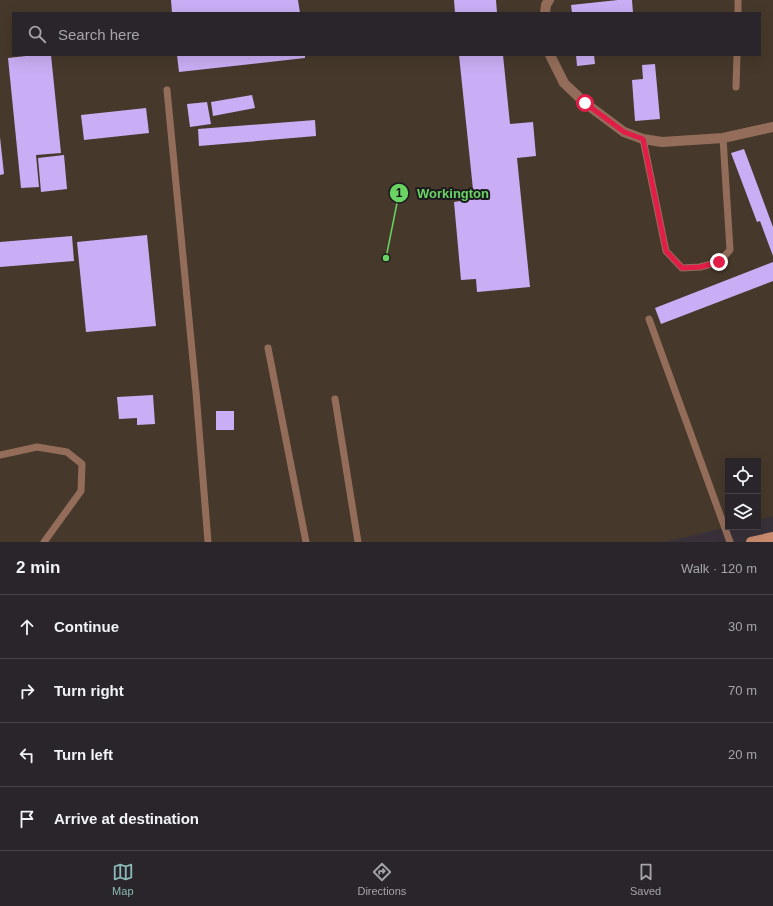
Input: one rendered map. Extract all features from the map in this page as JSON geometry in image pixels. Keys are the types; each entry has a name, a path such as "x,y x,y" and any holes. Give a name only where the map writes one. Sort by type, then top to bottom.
{"street":[{"path":"545,12 546,5 549,0"},
{"path":"550,56 564,83 585,103 624,132 643,139 662,142 723,138 773,127"},
{"path":"752,542 773,537"}],"lane":[{"path":"738,0 738,12"},
{"path":"736,87 737,56"},
{"path":"167,90 195,377 208,542"},
{"path":"643,139 666,251 682,268 700,267 719,262 730,250 723,138"},
{"path":"649,320 730,542"},
{"path":"268,348 306,542"},
{"path":"335,399 358,542"},
{"path":"0,455 37,447 66,452 82,464 81,491 44,542"}],"shaded area":[{"path":"0,0 773,0 773,516 761,519 761,458 725,458 725,528 665,542 0,542"}],"building":[{"path":"171,0 298,0 300,12 172,12"},
{"path":"454,0 496,0 497,12 455,12"},
{"path":"632,0 633,12 572,12 571,5"},
{"path":"51,56 61,153 36,155 39,187 21,188 8,58"},
{"path":"177,56 305,56 305,58 179,72"},
{"path":"459,56 503,56 510,124 533,122 536,156 517,158 530,287 477,292 476,279 461,280 454,202 474,199"},
{"path":"576,56 594,56 595,64 577,66"},
{"path":"655,64 660,119 635,121 632,80 643,79 642,65"},
{"path":"252,95 255,108 213,116 211,102"},
{"path":"207,102 211,124 190,127 187,104"},
{"path":"146,108 149,133 84,140 81,115"},
{"path":"315,120 316,136 199,146 198,129"},
{"path":"0,137 4,174 0,175"},
{"path":"744,149 773,227 773,256 760,221 757,222 731,153"},
{"path":"64,155 67,189 41,192 38,158"},
{"path":"147,235 156,326 86,332 77,242"},
{"path":"72,236 74,261 0,267 0,242"},
{"path":"773,262 773,281 661,324 655,308"},
{"path":"153,395 155,424 137,425 137,418 119,419 117,397"},
{"path":"216,411 234,411 234,430 216,430"}],"place":[{"name":"Workington","path":"386,258"}],"route":[{"path":"585,103 624,132 643,139 666,251 682,268 700,267 719,262"}]}
